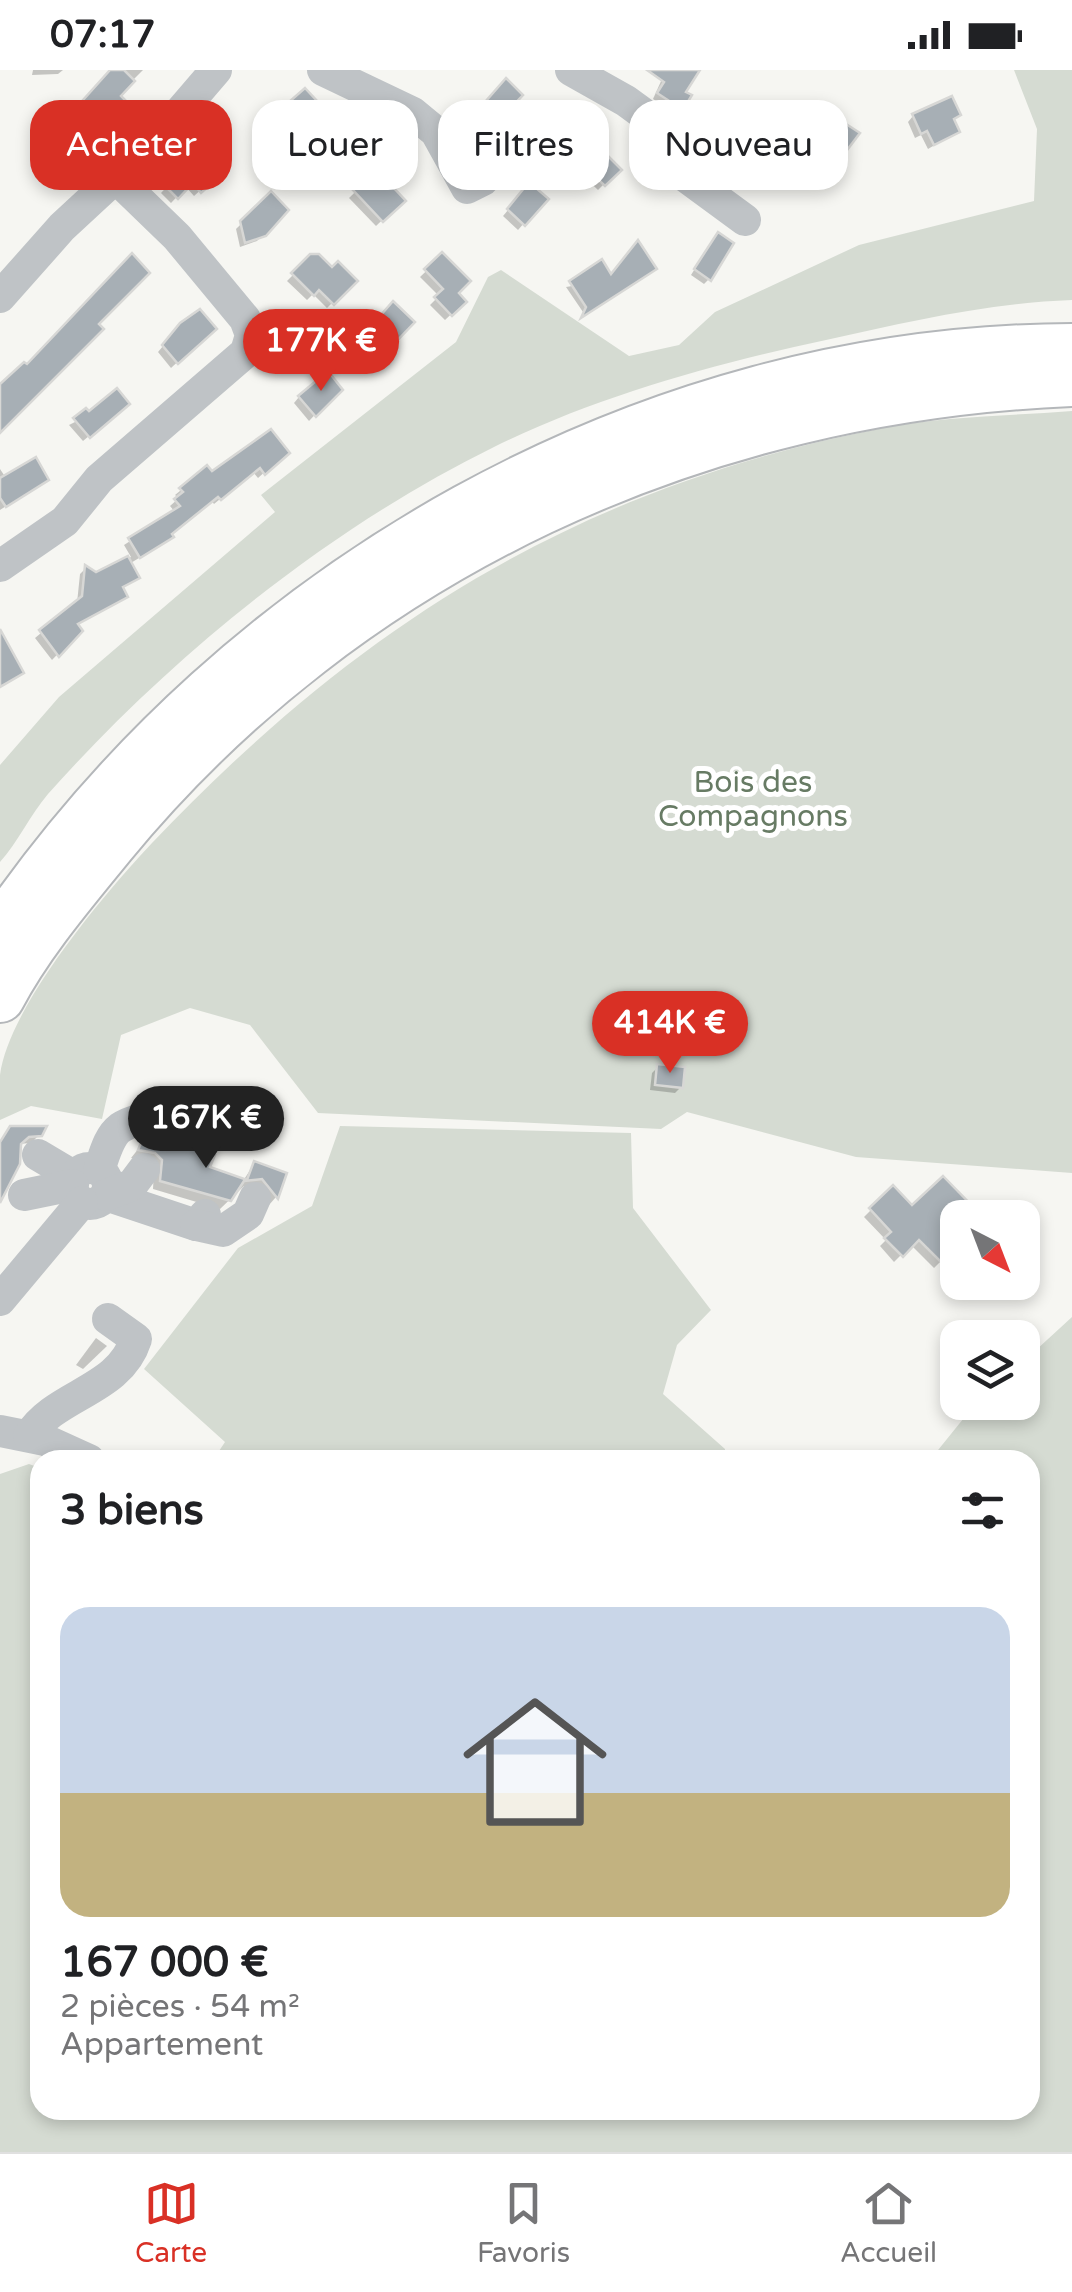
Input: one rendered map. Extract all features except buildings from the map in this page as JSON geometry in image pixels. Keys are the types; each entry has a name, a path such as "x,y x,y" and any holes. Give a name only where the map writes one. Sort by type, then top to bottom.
{"highway":[{"path":"0,930 69,839 180,718 307,610 438,522 578,453 718,403 868,368 950,356 1072,348"},
{"path":"0,998 72,892 144,805 199,748 266,687 420,576 529,517 692,448 790,420 969,386 1072,382"}],"street":[{"path":"190,100 216,70"},
{"path":"323,70 413,113 438,136"},
{"path":"571,70 626,101 678,138 681,174 745,220"},
{"path":"1,287 103,190"},
{"path":"0,566 65,521 99,479 246,352 251,335 245,320 177,237 128,190"},
{"path":"0,1300 87,1186 119,1129 133,1123 182,1118 230,1129"},
{"path":"38,1155 87,1186 201,1220 223,1231 248,1214 255,1198"},
{"path":"24,1194 132,1185 144,1168"},
{"path":"14,1434 113,1377 136,1339 108,1319"},
{"path":"14,1434 60,1450"}],"green space":[{"path":"1014,70 1072,70 1072,300 948,314 741,360 615,397 494,447 372,516 255,599 200,645 146,693 48,794 0,862 0,765 59,697 275,512 261,495 456,342 488,277 501,270 629,356 679,345 715,312 859,245 1034,201 1037,129"},
{"name":"Bois des Compagnons","path":"1072,411 1072,1173 856,1157 687,1112 661,1129 318,1113 250,1025 190,1008 121,1035 102,1119 31,1106 0,1120 0,1075 7,1047 40,984 86,920 152,843 232,764 313,693 396,630 483,574 574,527 671,487 773,454 883,428"},
{"path":"340,1126 631,1133 633,1208 711,1310 677,1345 663,1394 725,1450 220,1450 225,1442 144,1369 238,1248 312,1206"},
{"path":"1072,1317 1072,2152 0,2152 0,1474 29,1464 30,2120 1040,2120 1040,1450 938,1450 962,1420 1040,1420 1040,1346"}]}
